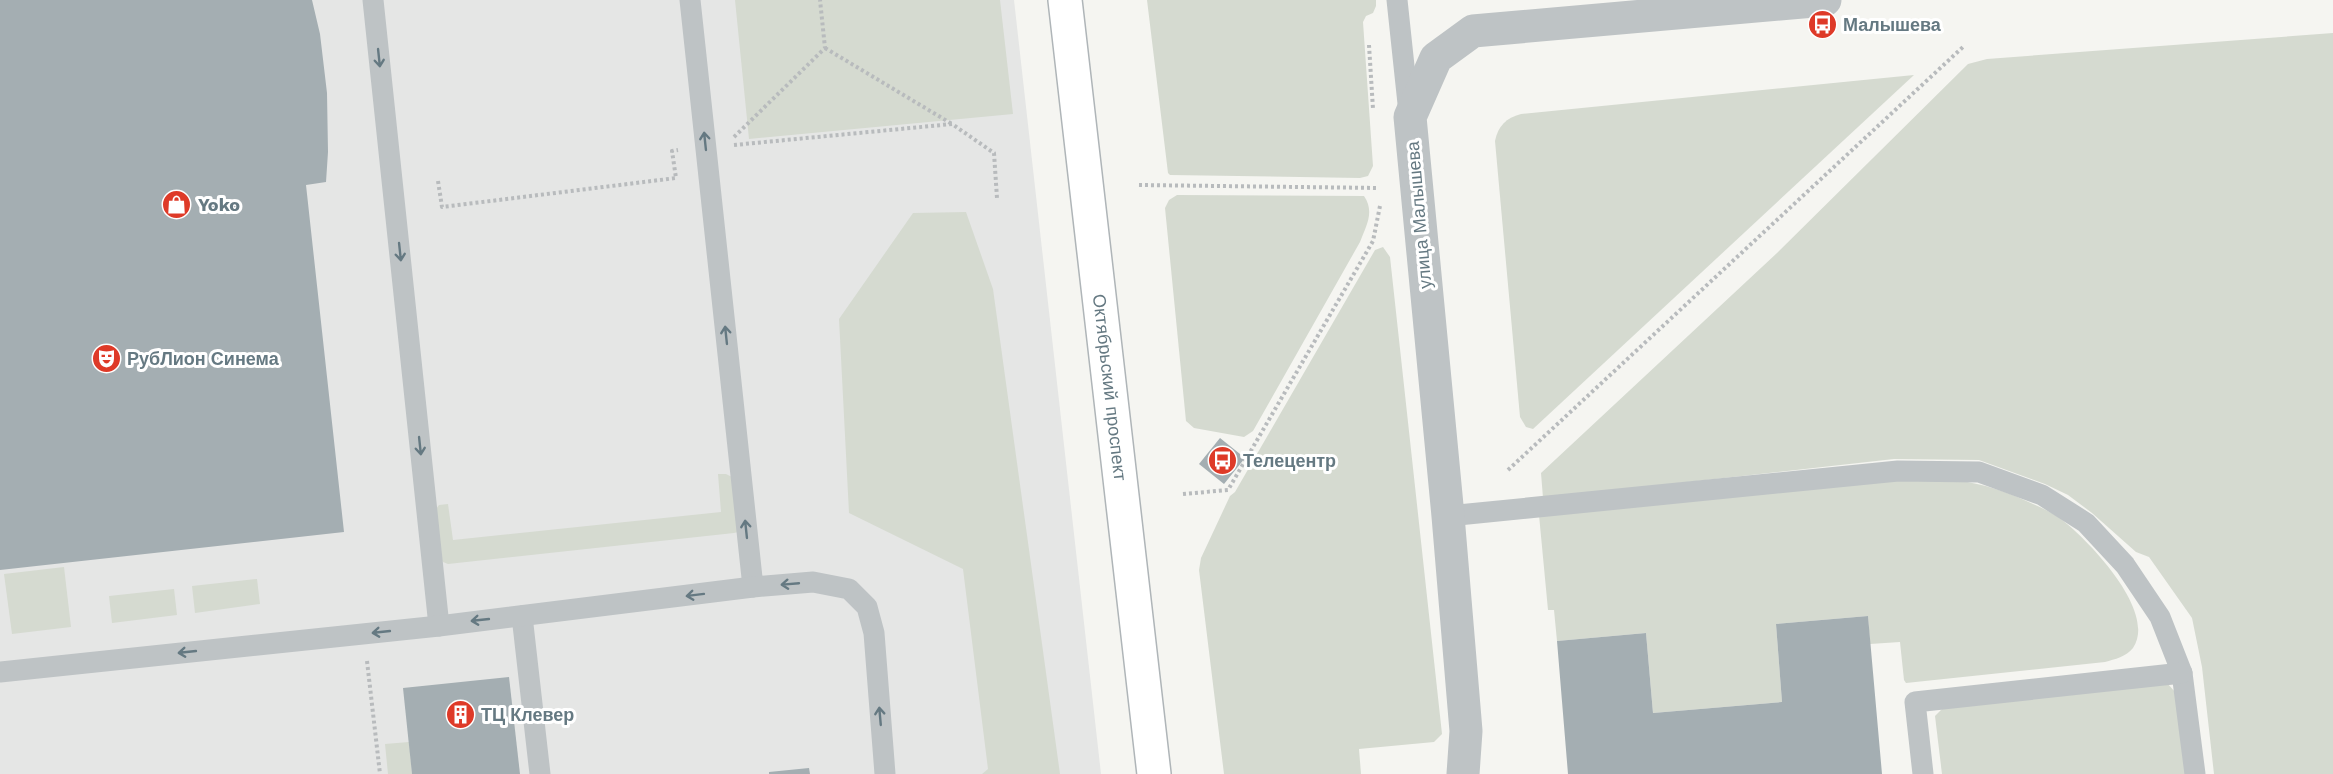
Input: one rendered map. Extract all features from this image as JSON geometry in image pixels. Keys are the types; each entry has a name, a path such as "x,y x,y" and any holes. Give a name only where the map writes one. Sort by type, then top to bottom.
{"main road":[{"name":"Октябрьский проспект","path":"1065,0 1154,774"}],"street":[{"name":"улица Малышева","path":"1463,774 1466,731 1410,117 1436,58 1473,31 1825,0"}],"lane":[{"path":"373,0 439,626"},
{"path":"690,0 753,587"},
{"path":"1397,3 1410,117"},
{"path":"1448,516 1898,471 1979,472 2042,495 2086,523 2125,565 2160,617 2182,673 2195,774"},
{"path":"0,672 439,626 753,587 813,582 849,589 867,608 874,633 885,774"},
{"path":"522,616 540,774"},
{"path":"1923,774 1915,702 2182,673"}],"path":[{"path":"820,0 825,48"},
{"path":"1374,117 1367,21 1397,3"},
{"path":"1508,470 1964,46"},
{"path":"825,48 952,124 994,153 997,198"},
{"path":"733,137 825,48"},
{"path":"725,146 952,124"},
{"path":"438,181 442,207 676,178 672,151 678,149"},
{"path":"1183,494 1228,489 1373,241 1380,208 1378,176"},
{"path":"1139,185 1379,188"},
{"path":"364,633 380,774"}],"shaded area":[{"path":"0,0 1014,0 1101,774 0,774"},
{"path":"735,0 1000,0 1013,114 749,139"},
{"path":"1147,0 1376,0 1373,13 1366,16 1363,22 1373,166 1368,176 1360,178 1170,175"},
{"path":"2333,33 2333,774 2214,774 2202,667 2192,618 2149,557 2136,552 2068,495 2045,484 1979,460 1894,459 1543,498 1541,473 1777,253 1968,64 1987,59"},
{"path":"1914,75 1533,429 1526,427 1520,417 1495,141 1504,123 1521,114"},
{"path":"1177,195 1364,196 1369,208 1368,219 1360,242 1253,431 1244,437 1194,428 1186,421 1165,208 1169,200"},
{"path":"966,212 993,289 1060,774 982,774 988,769 963,569 849,513 839,319 913,213"},
{"path":"1383,247 1390,257 1442,734 1434,742 1359,749 1361,774 1224,774 1199,570 1201,558 1230,496 1235,492 1375,250"},
{"path":"718,474 726,474 734,478 738,532 448,564 440,557 436,509 439,505 448,504 453,540 721,512"},
{"path":"1898,480 1943,480 1977,484 2015,496 2061,519 2102,559 2128,596 2136,615 2138,633 2133,648 2124,656 2105,662 1906,683 1900,642 1870,644 1868,616 1776,624 1782,702 1653,713 1646,633 1557,641 1554,610 1548,610 1539,515"},
{"path":"64,567 71,627 12,634 4,574"},
{"path":"257,579 260,604 195,613 192,586"},
{"path":"174,589 177,615 112,623 109,596"},
{"path":"2167,683 2176,693 2187,774 1942,774 1935,716 1943,708"},
{"path":"409,742 412,774 388,774 385,744"}],"building":[{"path":"0,0 312,0 320,34 327,93 328,152 326,182 306,185 344,532 0,570"},
{"path":"1220,438 1245,458 1224,484 1199,464"},
{"path":"1868,616 1882,774 1568,774 1557,641 1646,633 1653,713 1782,702 1776,624"},
{"name":"ТЦ Клевер","path":"509,677 520,774 412,774 403,688"},
{"path":"809,768 810,774 769,774 769,772"}],"place":[{"name":"Малышева","path":"1822,25"},
{"name":"Yoko","path":"177,205"},
{"name":"РубЛион Синема","path":"106,359"},
{"name":"Телецентр","path":"1222,461"},
{"name":"ТЦ Клевер","path":"460,715"}]}
